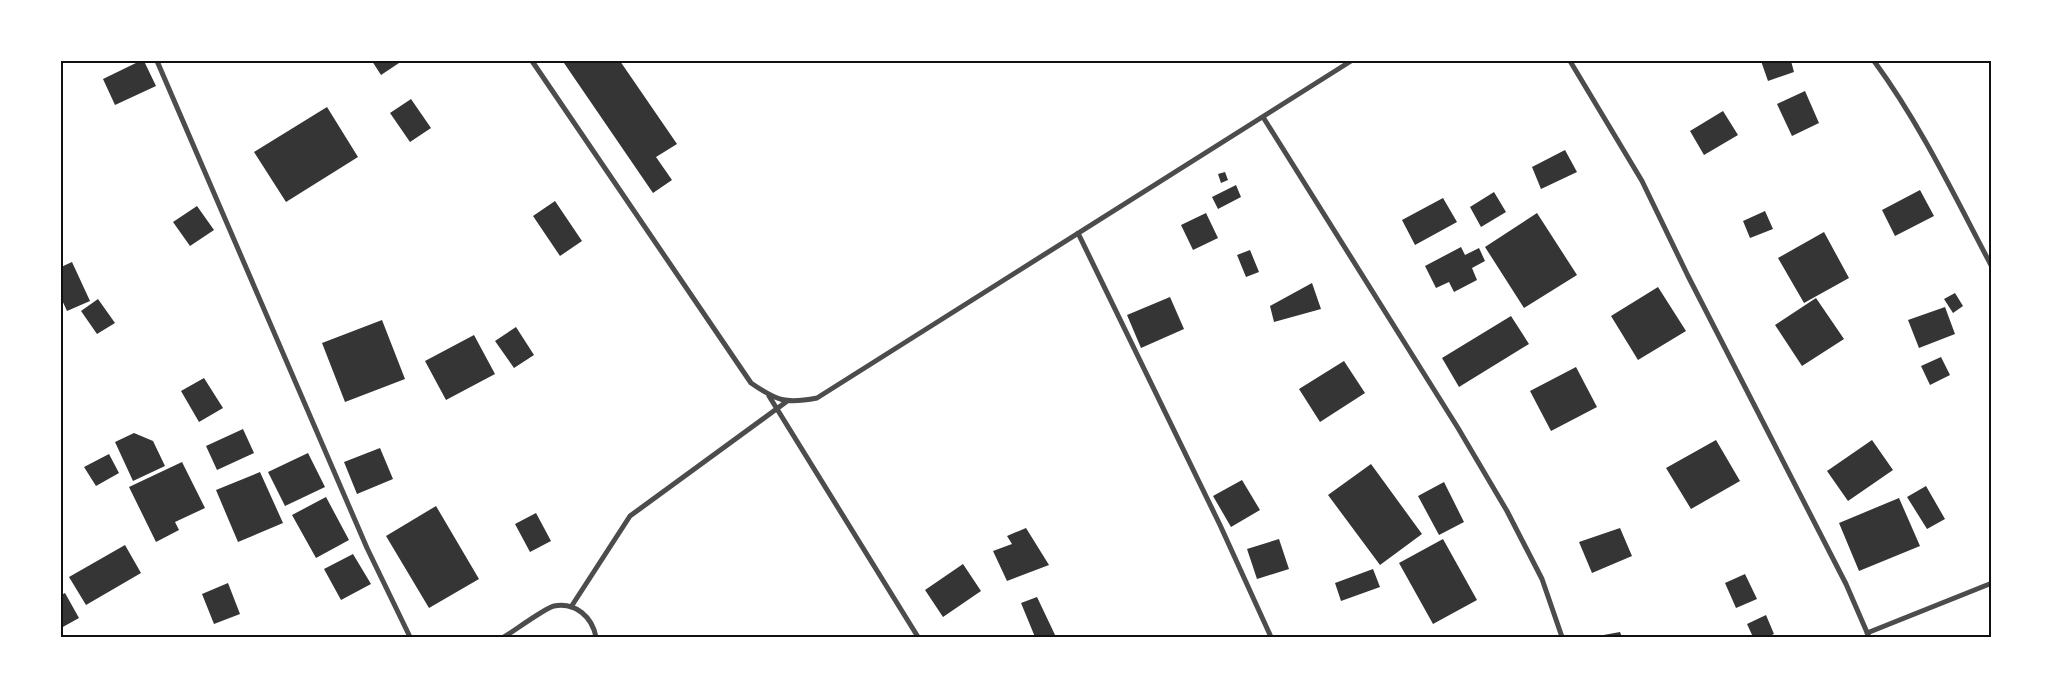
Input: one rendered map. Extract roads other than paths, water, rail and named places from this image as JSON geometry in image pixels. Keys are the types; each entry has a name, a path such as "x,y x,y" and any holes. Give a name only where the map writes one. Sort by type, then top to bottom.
{"street":[{"path":"158,61 367,548 410,637"},
{"path":"532,61 751,383 768,395 786,402 817,398 1351,61"},
{"path":"1570,61 1614,133 1659,213 1688,276 1846,584 1868,635 1992,583"},
{"path":"1874,61 1908,111 1992,267"},
{"path":"1263,117 1453,420 1507,511 1542,579 1562,637"},
{"path":"1078,233 1220,525 1271,637"},
{"path":"768,395 918,637"},
{"path":"571,607 630,516 786,402"},
{"path":"504,637 553,606 571,607 582,612 593,625 596,637"}]}
